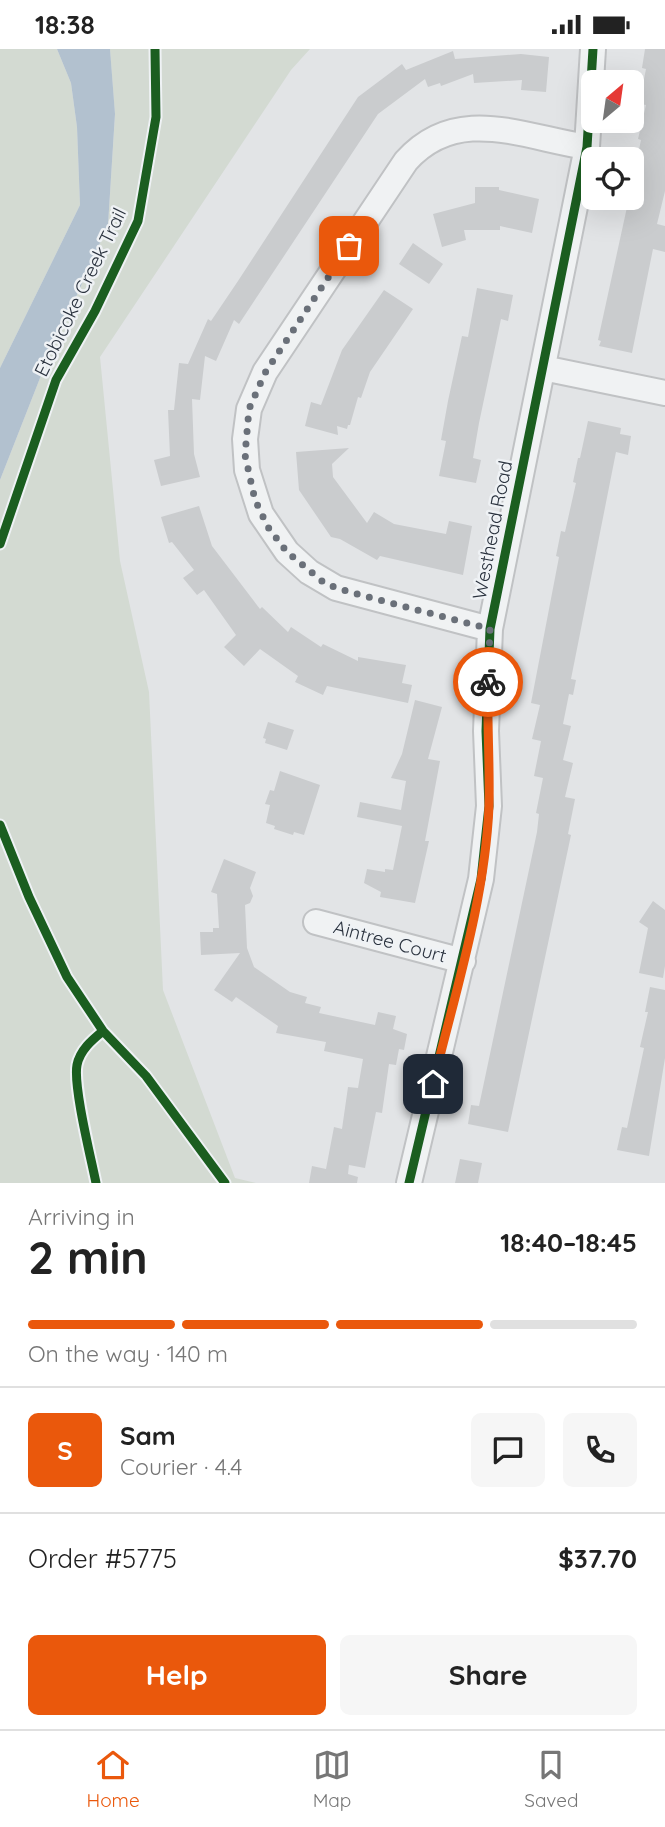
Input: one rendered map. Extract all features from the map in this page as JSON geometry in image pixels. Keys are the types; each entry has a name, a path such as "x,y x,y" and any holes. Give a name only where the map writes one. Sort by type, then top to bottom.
{"street":[{"name":"Westhead Road","path":"587,147 593,49"},
{"path":"490,629 336,588 298,562 277,540 255,500 245,455 249,409 265,373 405,161 418,148 445,132 476,127 587,147"},
{"name":"Westhead Road","path":"409,1183 481,879 489,806 486,731 490,629 581,177"},
{"path":"543,368 665,393"},
{"name":"Aintree Court","path":"316,922 463,961"}],"shaded area":[{"path":"0,49 57,49 71,83 77,127 80,205 0,368"},
{"path":"110,49 310,49 291,70 100,357 120,561 149,692 163,990 235,1178 256,1183 0,1183 0,480 40,378 108,225 115,115"}],"water":[{"path":"57,49 110,49 115,114 108,225 40,378 0,480 0,368 80,205 77,127 71,83"}],"building":[{"path":"645,49 665,49 665,191 657,224 665,226 665,252 653,249 632,353 599,346 601,341 598,340 626,210 644,210 644,147 640,147 641,140 638,139 639,133 644,133 646,105 646,69 642,68"},
{"path":"453,51 455,59 521,54 549,57 546,92 521,90 522,80 474,83 473,74 441,86 440,83 428,87 425,79 378,114 239,324 234,320 216,361 205,356 200,400 192,399 194,454 200,477 161,486 154,460 170,456 168,410 174,410 179,363 188,364 208,319 211,321 358,97 402,64 406,70"},
{"path":"475,187 499,187 499,190 539,199 532,233 500,226 500,230 464,230 466,240 442,247 433,214 475,203"},
{"path":"413,243 443,264 429,284 399,264"},
{"path":"477,288 513,295 508,321 501,319 479,423 473,458 481,460 476,483 439,476 446,441 441,440 448,401 462,336 468,337"},
{"path":"384,290 413,309 370,372 361,398 358,397 350,425 347,429 337,426 338,435 305,426 311,402 321,405 342,350"},
{"path":"588,421 621,428 620,434 631,436 628,455 616,452 571,679 576,680 573,695 569,694 563,724 571,726 563,760 573,763 565,797 575,799 568,834 571,835 508,1132 468,1124 471,1105 479,1106 537,832 539,814 536,813 543,778 534,776 541,741 532,739 540,705 531,703 559,557 556,556 561,531 565,532 576,483 573,482"},
{"path":"349,448 332,464 333,477 367,523 374,512 394,524 446,534 449,521 472,526 463,575 380,556 377,560 340,539 331,537 299,490 296,452"},
{"path":"199,506 212,546 260,609 262,607 288,632 291,627 321,647 323,644 358,661 358,657 406,665 402,683 412,685 408,703 327,686 323,695 295,682 298,676 260,649 244,666 224,647 236,635 204,590 197,595 183,578 194,570 172,542 169,543 161,517"},
{"path":"415,700 442,707 428,759 440,761 425,841 429,841 415,903 380,897 381,892 364,883 367,869 385,872 385,869 393,870 402,826 357,817 360,802 401,810 406,781 391,778 402,754"},
{"path":"268,722 294,730 287,750 265,743 266,739 263,738"},
{"path":"280,771 320,785 304,835 294,832 293,835 274,829 275,826 266,823 270,805 265,804 270,790 274,791"},
{"path":"224,859 256,872 250,888 253,896 250,903 245,905 247,948 254,967 290,992 307,997 305,1003 321,1007 319,1013 375,1025 378,1012 396,1016 393,1029 407,1034 404,1050 399,1049 396,1065 389,1064 382,1113 376,1112 365,1168 349,1165 348,1174 358,1177 357,1183 309,1183 312,1166 326,1169 334,1127 342,1129 348,1087 358,1088 363,1059 324,1051 326,1042 276,1033 278,1026 236,997 232,1002 214,990 240,953 201,955 200,932 213,932 213,928 219,928 217,894 211,892"},
{"path":"653,901 665,910 663,978 639,973 648,928 639,922"},
{"path":"650,987 665,990 665,1058 649,1156 617,1150 622,1127 627,1128 644,1048 640,1047 648,1012 645,1012"},
{"path":"460,1159 482,1163 478,1183 455,1183"}],"cycle path":[{"name":"Etobicoke Creek Trail","path":"0,544 56,380 95,311 138,221 156,117 155,49"},
{"path":"409,1183 481,879 489,806 486,731 490,629 587,147 593,49"},
{"path":"0,825 29,897 67,977 103,1031 84,1050 76,1075 96,1183"},
{"path":"103,1031 146,1076 225,1183"}],"way so far":[{"path":"349,246 257,389 246,424 245,455 250,485 261,514 277,540 287,552 322,581 336,588 490,629 488,682"}],"route":[{"path":"433,1084 481,879 489,806 486,731 488,682"}]}
